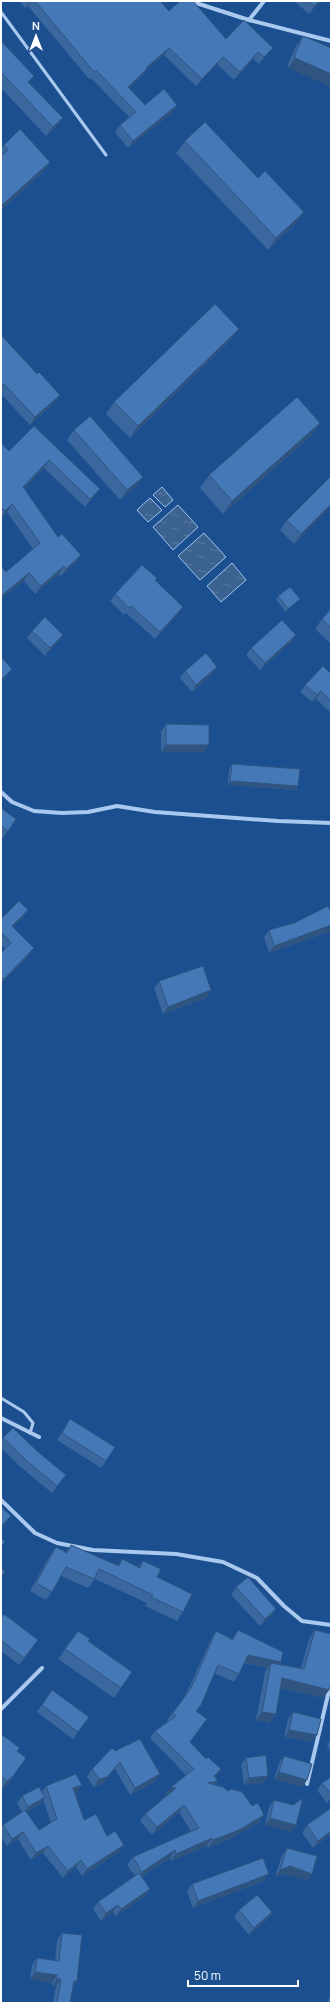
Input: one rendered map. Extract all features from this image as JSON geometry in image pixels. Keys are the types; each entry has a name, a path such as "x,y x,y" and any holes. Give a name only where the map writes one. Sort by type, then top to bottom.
{"street":[{"path":"190,1 249,20 331,41"},
{"path":"249,20 264,1"},
{"path":"1,792 12,802 34,811 62,814 88,812 117,806 155,812 278,821 331,823"},
{"path":"1,1418 39,1437"},
{"path":"1,1500 35,1533 57,1543 93,1550 176,1554 223,1562 257,1578 284,1606 302,1620 331,1625"},
{"path":"1,1709 42,1668"},
{"path":"307,1784 331,1682"}],"lane":[{"path":"1,12 106,155"},
{"path":"1,1398 24,1412 33,1422 30,1433"}],"water":[{"path":"162,487 173,500 165,507 153,495"},
{"path":"150,498 162,510 148,522 137,510"},
{"path":"178,505 198,527 173,550 153,527"},
{"path":"204,533 226,557 200,580 178,556"},
{"path":"232,563 246,580 221,602 207,586"}],"building":[{"path":"35,1 160,1 169,11 180,1 193,1 226,39 244,20 273,48 264,57 258,52 240,72 223,57 202,79 169,48 146,68 147,69 128,87 145,105 164,89 177,105 133,141 120,125 136,112 96,70 94,72"},
{"path":"308,1 319,1 314,6"},
{"path":"303,36 331,48 331,74 295,58 295,54"},
{"path":"1,41 34,76 28,82 63,118 53,127 1,72"},
{"path":"205,122 258,178 265,171 304,212 276,238 185,141"},
{"path":"20,129 50,162 1,206 1,156 8,150 4,145"},
{"path":"215,304 239,329 138,426 114,402"},
{"path":"1,335 37,374 39,372 60,395 35,417 4,384 1,387"},
{"path":"297,397 320,423 232,501 209,475"},
{"path":"90,416 143,477 127,490 74,430"},
{"path":"34,426 100,489 90,499 49,460 23,487 58,537 62,534 81,555 66,569 64,566 41,586 29,573 1,596 1,566 6,572 40,543 12,504 5,511 1,508 1,443 9,451"},
{"path":"331,476 331,504 301,534 287,520"},
{"path":"142,565 157,578 155,580 183,607 160,632 131,606 129,608 115,594"},
{"path":"290,587 300,599 288,609 278,596"},
{"path":"331,609 331,628 322,619"},
{"path":"45,617 63,635 50,648 32,631"},
{"path":"282,620 296,635 265,663 251,648"},
{"path":"206,653 217,667 196,685 185,671"},
{"path":"1,657 12,669 1,680"},
{"path":"323,666 331,674 331,701 321,691 317,695 305,685"},
{"path":"166,724 209,725 209,745 166,745"},
{"path":"232,764 300,769 298,786 230,781"},
{"path":"1,808 16,819 8,831 1,826"},
{"path":"19,901 28,910 12,926 34,948 4,979 1,976 1,953 11,943 1,932 1,919"},
{"path":"328,906 331,913 331,925 274,946 269,930 294,923"},
{"path":"203,966 211,990 168,1007 159,981"},
{"path":"70,1419 115,1447 106,1461 62,1433"},
{"path":"13,1428 37,1451 66,1475 57,1486 27,1461 3,1438"},
{"path":"1,1507 11,1516 1,1526"},
{"path":"1,1538 5,1542 1,1546"},
{"path":"71,1545 119,1566 122,1559 140,1568 143,1561 161,1569 157,1577 192,1594 183,1612 151,1597 153,1595 99,1569 94,1579 66,1567 52,1592 36,1583 56,1547 67,1553"},
{"path":"1,1568 5,1572 1,1576"},
{"path":"248,1577 276,1609 265,1619 236,1587"},
{"path":"4,1614 38,1640 24,1658 1,1640 1,1618"},
{"path":"238,1630 283,1652 281,1662 248,1655 239,1674 218,1665 201,1705 196,1711 207,1719 190,1742 206,1759 208,1757 221,1769 214,1776 218,1781 208,1783 223,1787 228,1791 231,1789 242,1792 252,1806 258,1803 264,1815 239,1830 213,1840 212,1838 176,1854 175,1850 142,1872 133,1857 199,1828 184,1805 157,1827 145,1814 176,1788 171,1787 194,1769 155,1731 176,1716 173,1713 191,1688 216,1631 233,1640"},
{"path":"315,1630 331,1634 331,1682 329,1690 282,1678 276,1714 262,1712 271,1663 304,1669"},
{"path":"78,1631 90,1639 88,1641 132,1672 121,1688 65,1649"},
{"path":"52,1690 89,1717 78,1732 42,1705"},
{"path":"293,1712 321,1719 317,1735 289,1730"},
{"path":"1,1734 20,1748 17,1751 26,1758 13,1776 7,1781 1,1775"},
{"path":"140,1739 160,1774 135,1788 120,1762 107,1777 99,1779 92,1769 112,1748 115,1751"},
{"path":"266,1755 268,1776 249,1778 246,1758"},
{"path":"284,1756 312,1764 307,1780 279,1772"},
{"path":"76,1774 82,1785 73,1788 84,1820 96,1814 107,1836 115,1831 124,1845 87,1869 81,1860 68,1871 48,1846 36,1853 23,1832 12,1839 3,1825 25,1810 39,1830 57,1819 46,1786"},
{"path":"331,1777 331,1794 322,1783"},
{"path":"39,1787 45,1797 28,1807 22,1796"},
{"path":"303,1798 296,1825 270,1818 274,1800 293,1805"},
{"path":"331,1808 331,1831 318,1841 307,1825"},
{"path":"287,1848 317,1856 312,1874 290,1866 280,1870"},
{"path":"263,1858 269,1874 198,1901 192,1884"},
{"path":"139,1873 150,1889 121,1909 118,1905 106,1913 98,1902"},
{"path":"257,1895 272,1912 254,1928 239,1910"},
{"path":"62,1933 82,1935 77,1981 74,1981 70,2003 57,2003 61,1979 57,1979 57,1975 35,1972 37,1958 59,1961"}]}
